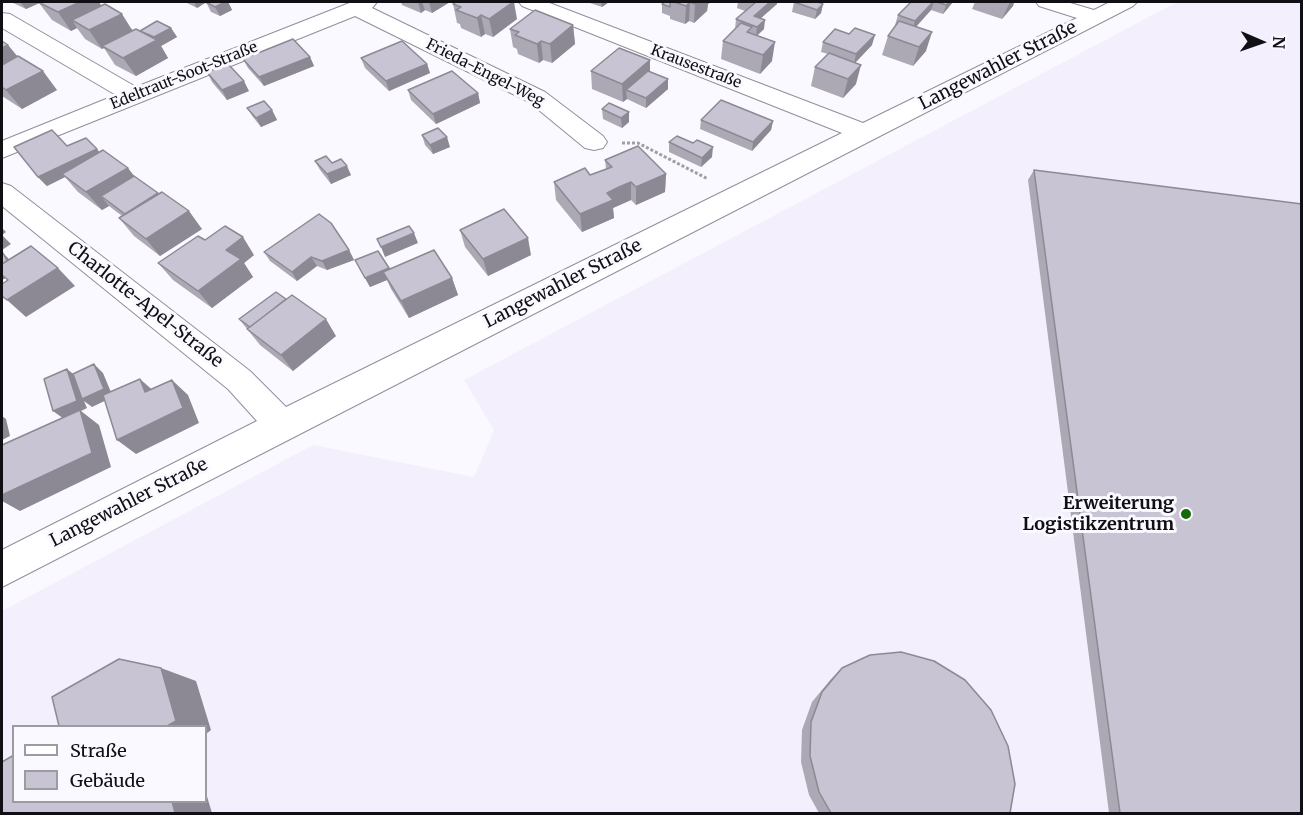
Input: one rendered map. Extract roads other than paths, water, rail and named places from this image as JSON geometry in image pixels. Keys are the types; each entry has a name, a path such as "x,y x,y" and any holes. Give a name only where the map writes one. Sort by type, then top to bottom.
{"street":[{"name":"Krausestraße","path":"529,2 864,133"},
{"path":"1046,2 1096,17"},
{"name":"Langewahler Straße","path":"2,569 282,425 1126,2"},
{"name":"Edeltraut-Soot-Straße","path":"2,150 361,5"},
{"name":"Frieda-Engel-Weg","path":"361,5 537,97 594,142"},
{"path":"2,19 134,96"},
{"name":"Charlotte-Apel-Straße","path":"2,192 239,380 282,425"}],"place":[{"name":"Erweiterung Logistikzentrum","path":"1186,514"}]}
